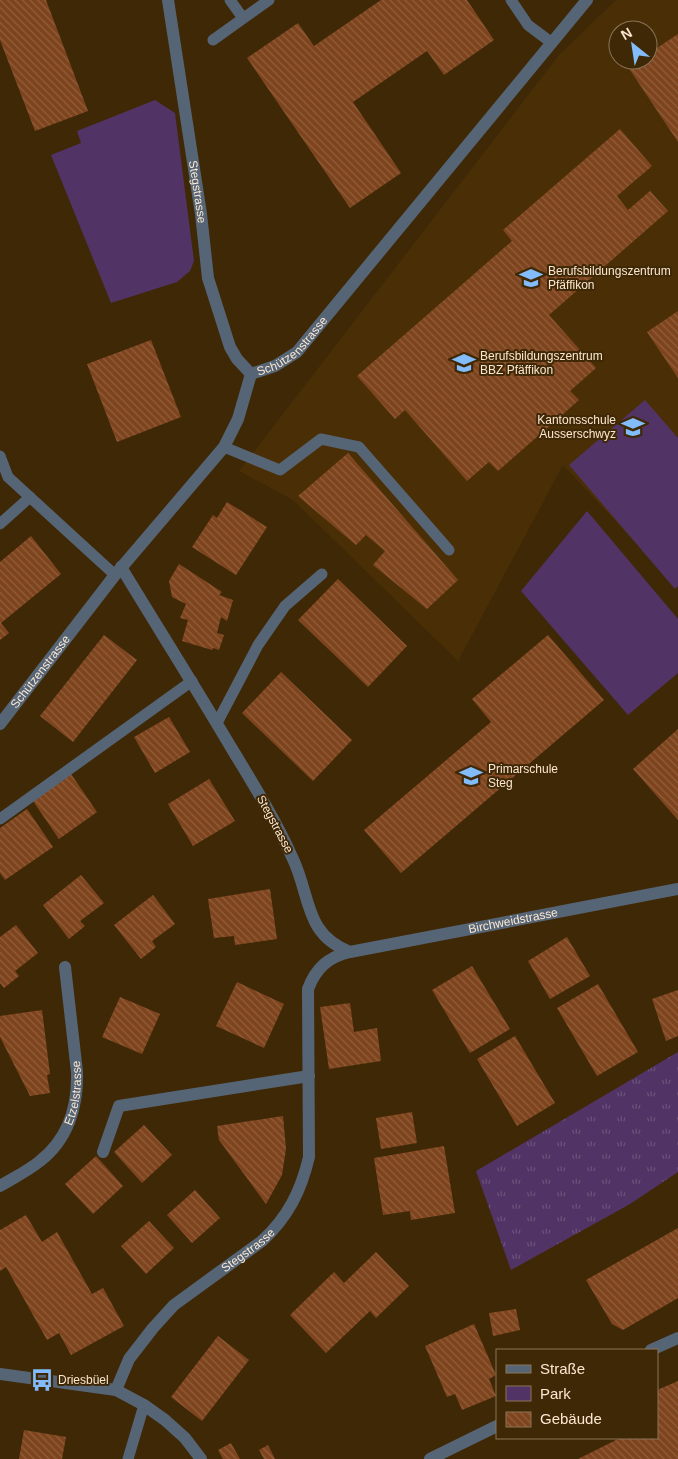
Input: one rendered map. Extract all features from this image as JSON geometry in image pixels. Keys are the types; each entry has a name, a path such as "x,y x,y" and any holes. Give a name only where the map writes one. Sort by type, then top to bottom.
{"street":[{"name":"Stegstrasse","path":"168,0 199,204 208,278 226,338 237,359 251,374"},
{"name":"Schützenstrasse","path":"0,724 118,571 224,447 238,419 251,374 276,366 297,352 587,0"},
{"name":"Stegstrasse","path":"118,571 192,681 280,830 297,866 314,922 328,940 338,948 350,952"},
{"name":"Birchweidstrasse","path":"350,952 678,889"},
{"name":"Stegstrasse","path":"116,1390 129,1359 174,1305 262,1241 286,1215 299,1190 309,1157 308,989 317,971 323,964 331,958 350,952"},
{"name":"Etzelstrasse","path":"0,1186 39,1162 52,1150 62,1137 75,1105 78,1089 78,1072 65,966"},
{"path":"102,1152 118,1106 309,1076"},
{"path":"654,1349 678,1338"},
{"path":"0,1374 116,1390 144,1405 185,1438 201,1459"},
{"path":"430,1459 496,1426"}],"lane":[{"path":"230,0 243,18"},
{"path":"213,40 269,0"},
{"path":"511,0 528,25 552,43"},
{"path":"224,447 280,470 321,440 360,447 449,550"},
{"path":"0,456 8,477 118,571"},
{"path":"0,524 30,497"},
{"path":"217,723 258,645 286,606 322,574"},
{"path":"0,819 192,681"},
{"path":"128,1459 144,1405"}],"shaded area":[{"name":"Berufsbildungszentrum BBZ Pfäffikon","path":"616,0 678,0 678,588 563,465 458,661 293,500 239,471 559,55"}],"green space":[{"path":"155,100 175,113 194,261 190,271 177,282 111,303 51,155 81,143 77,131"},
{"path":"645,400 678,438 678,586 675,589 569,465"},
{"path":"587,511 678,619 678,673 628,715 521,591"},
{"path":"678,1052 678,1172 630,1204 511,1270 476,1171"}],"building":[{"path":"0,0 46,0 88,111 35,131 0,40"},
{"path":"381,0 467,0 494,40 444,75 427,51 353,102 401,173 350,208 247,58 298,23 314,46"},
{"path":"678,34 678,142 630,70 658,70 658,47"},
{"name":"Berufsbildungszentrum Pfäffikon","path":"620,129 652,166 617,196 628,210 650,191 668,211 549,315 596,368 570,391 579,400 498,471 489,462 467,481 405,410 395,419 357,376 512,241 503,230"},
{"path":"678,311 678,378 647,332"},
{"path":"151,340 181,417 117,442 87,364"},
{"path":"348,453 458,580 427,609 373,565 385,551 366,535 356,545 298,496"},
{"path":"227,502 267,527 236,575 192,547 213,515 217,518"},
{"path":"31,536 61,574 1,623 9,633 0,640 0,562"},
{"path":"179,564 222,592 219,595 233,600 227,621 221,617 217,633 224,635 219,650 213,648 212,650 182,641 188,620 180,618 186,604 172,597 169,581"},
{"path":"338,579 407,646 368,687 298,620"},
{"path":"104,635 137,660 73,742 40,716"},
{"name":"Primarschule Steg","path":"548,635 604,700 401,873 364,830 491,722 472,699"},
{"path":"281,672 352,740 313,781 242,713"},
{"path":"169,717 190,752 155,773 134,737"},
{"path":"678,729 678,820 633,769"},
{"path":"71,774 97,812 59,839 33,801"},
{"path":"209,779 235,821 193,846 168,804"},
{"path":"27,809 53,847 5,880 0,873 0,828"},
{"path":"81,875 104,903 80,921 85,926 69,939 43,905"},
{"path":"270,889 277,939 235,945 234,936 214,938 208,899"},
{"path":"153,895 175,924 152,941 156,947 141,959 114,925"},
{"path":"16,925 38,953 15,971 19,976 4,988 0,983 0,937"},
{"path":"567,937 590,976 550,999 528,961"},
{"path":"472,966 510,1029 470,1053 432,990"},
{"path":"237,982 284,1004 264,1048 216,1026"},
{"path":"598,984 638,1052 597,1076 557,1008"},
{"path":"678,990 678,1036 666,1041 652,999"},
{"path":"120,997 160,1014 142,1054 102,1037"},
{"path":"350,1003 354,1032 377,1028 381,1061 329,1069 320,1007"},
{"path":"42,1010 50,1074 47,1075 50,1093 30,1096 0,1037 0,1016"},
{"path":"515,1036 555,1103 517,1126 477,1059"},
{"path":"412,1112 417,1143 381,1149 376,1118"},
{"path":"283,1116 286,1149 282,1175 266,1204 219,1140 217,1126"},
{"path":"144,1125 172,1155 142,1183 114,1152"},
{"path":"444,1146 455,1213 411,1220 410,1211 383,1215 374,1158"},
{"path":"96,1156 123,1186 93,1214 65,1184"},
{"path":"195,1190 220,1218 192,1243 167,1215"},
{"path":"26,1215 42,1242 57,1232 92,1294 103,1288 124,1326 71,1355 59,1333 47,1340 6,1267 0,1271 0,1230"},
{"path":"149,1221 174,1248 146,1274 121,1246"},
{"path":"678,1228 678,1298 623,1330 612,1324 586,1280"},
{"path":"376,1252 409,1286 376,1318 370,1311 326,1353 290,1315 334,1272 344,1283"},
{"path":"516,1309 520,1330 493,1336 489,1313"},
{"path":"474,1324 496,1375 489,1379 496,1396 462,1410 455,1394 447,1397 425,1346"},
{"path":"218,1336 249,1360 202,1421 171,1397"},
{"path":"678,1381 678,1459 578,1459 618,1439 658,1439 658,1390"},
{"path":"24,1430 66,1437 62,1459 19,1459"},
{"path":"231,1443 240,1459 223,1459 218,1450"},
{"path":"268,1445 275,1459 264,1459 259,1450"}],"place":[{"name":"Berufsbildungszentrum Pfäffikon","path":"531,278"},
{"name":"Berufsbildungszentrum BBZ Pfäffikon","path":"464,363"},
{"name":"Kantonsschule Ausserschwyz","path":"633,427"},
{"name":"Primarschule Steg","path":"471,776"},
{"name":"Driesbüel","path":"42,1380"}]}
